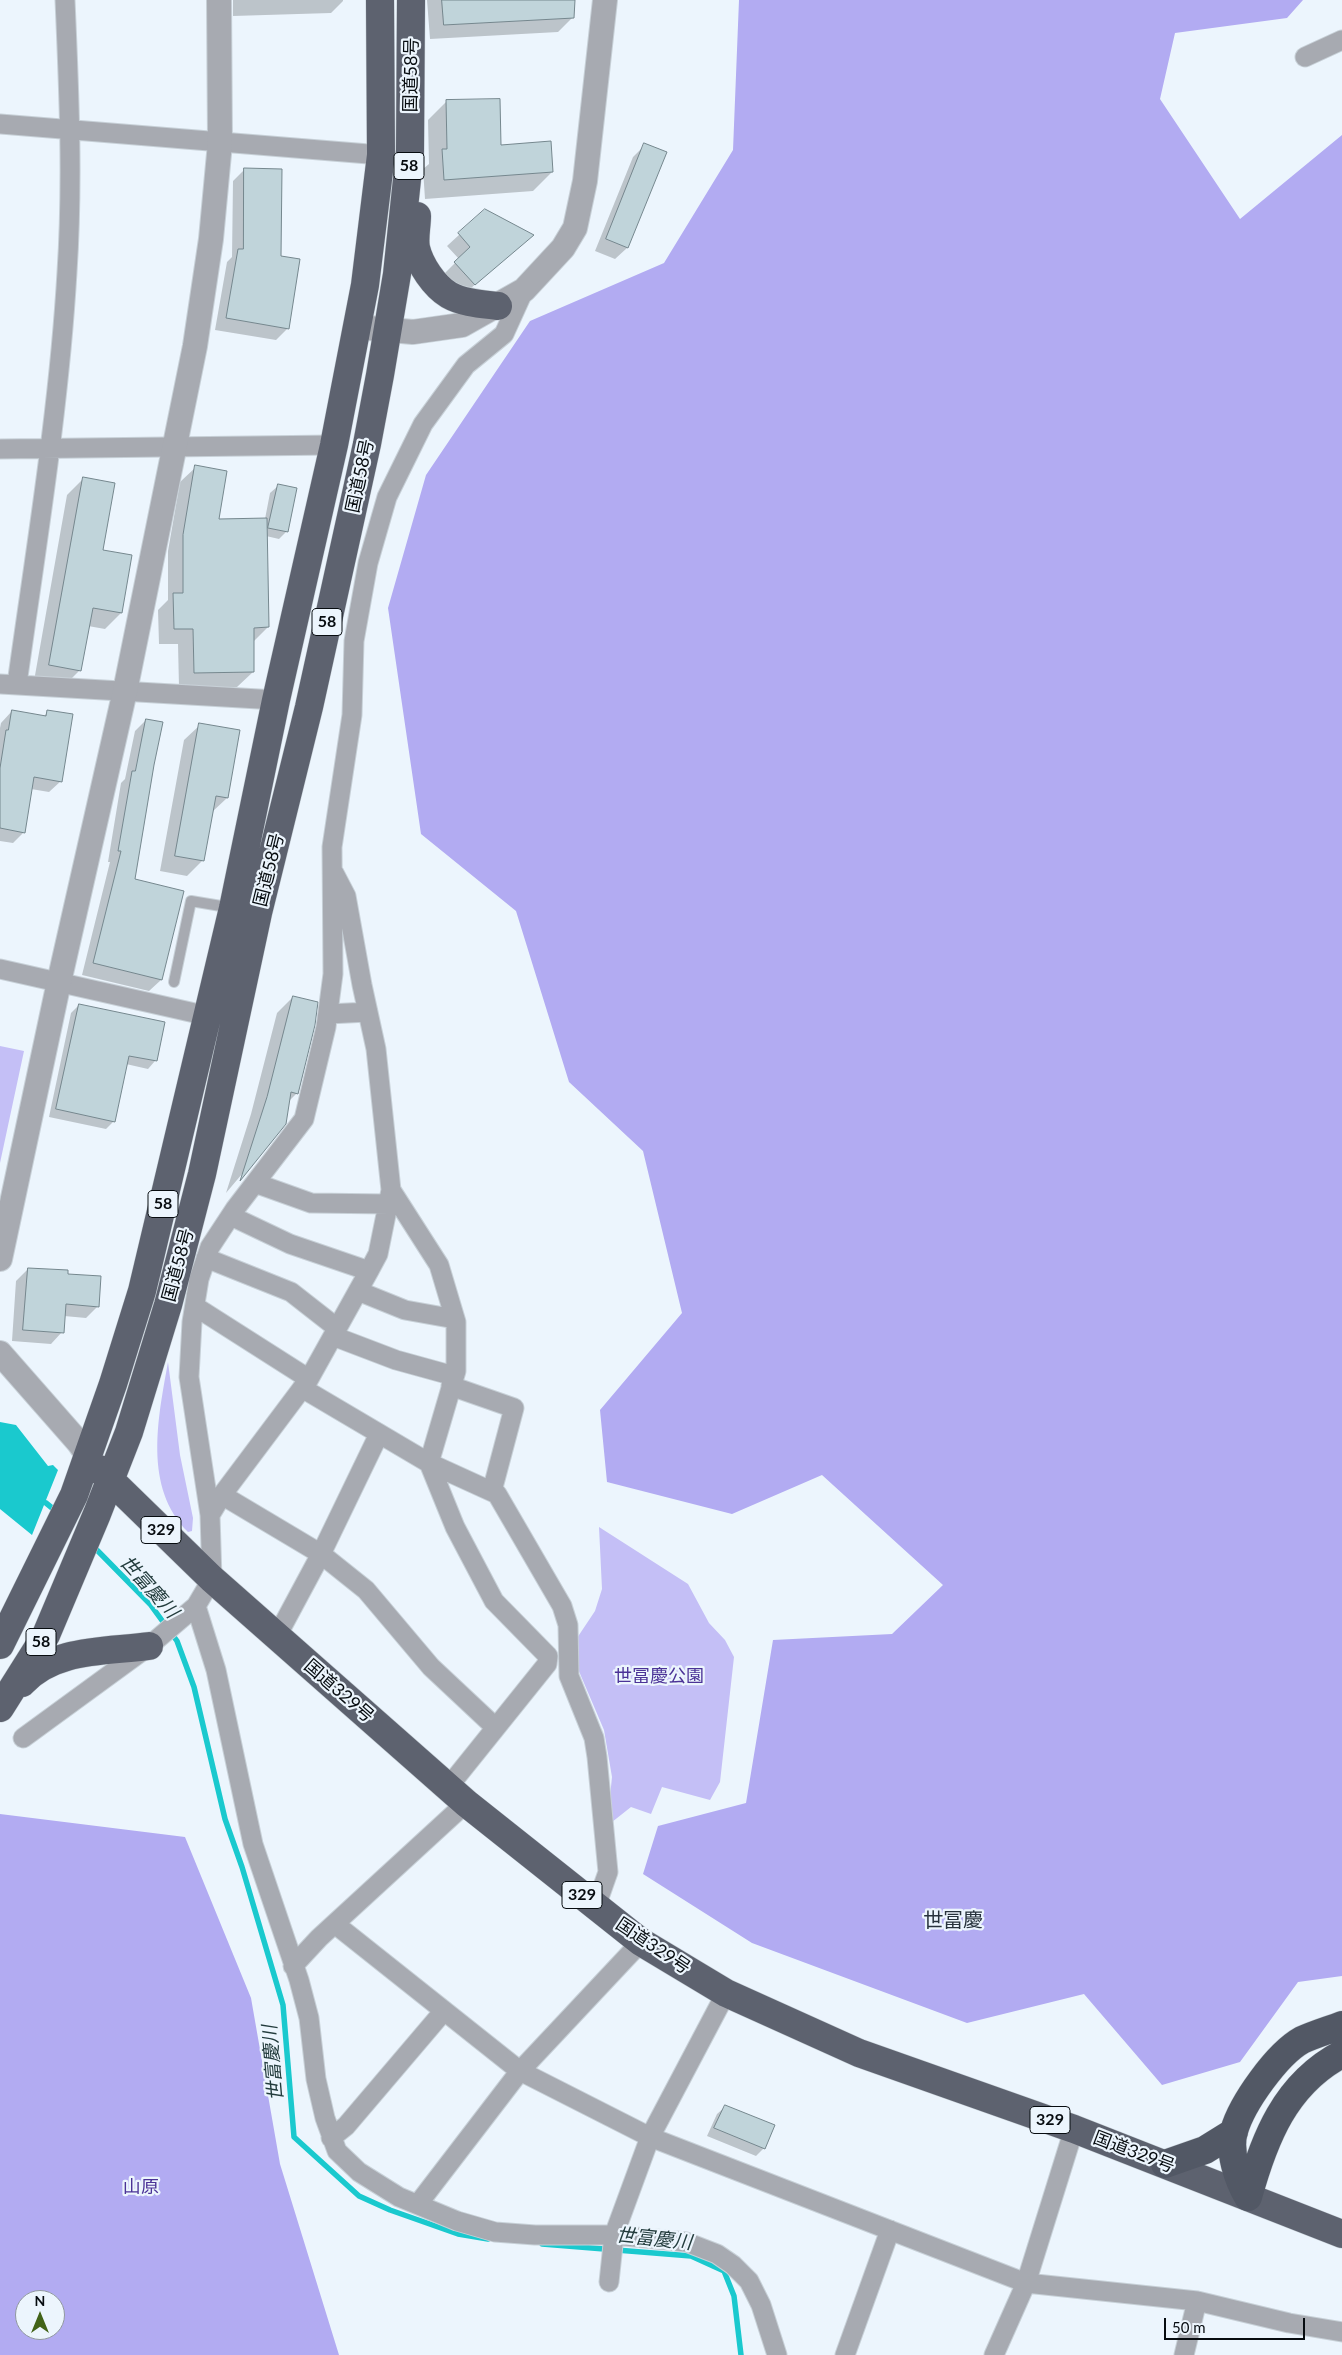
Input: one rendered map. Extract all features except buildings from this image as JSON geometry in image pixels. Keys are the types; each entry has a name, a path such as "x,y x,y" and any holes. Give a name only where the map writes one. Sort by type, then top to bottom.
{"highway":[{"name":"国道58号","path":"0,1709 46,1635 129,1432 202,1174 246,911 276,700 334,445 365,285 381,155 380,0"},
{"name":"国道58号","path":"0,1645 74,1495 88,1456 142,1291 208,1016 246,911 309,707 365,453 388,330 402,238 410,150 411,0"},
{"path":"410,150 417,189 416,247 426,271 449,295 465,301 498,306"},
{"name":"国道329号","path":"88,1456 110,1480 212,1579 457,1794 641,1942 726,1993 859,2053 1074,2129 1342,2234"},
{"path":"0,1709 29,1676 46,1663 79,1653 149,1646"},
{"path":"1248,2197 1235,2168 1234,2132 1257,2088 1283,2055 1302,2041 1342,2026"},
{"path":"1248,2197 1264,2146 1283,2108 1310,2074 1342,2054"},
{"path":"1166,2164 1206,2150 1234,2132"}],"street":[{"path":"65,0 69,129 67,271 50,449 8,684 276,700"},
{"path":"0,1258 59,982 125,691 195,346 220,143 219,0"},
{"path":"357,326 388,330 426,331 462,325 524,290 563,248 575,228 585,181 605,0"},
{"path":"1306,57 1342,40"},
{"path":"0,124 381,155"},
{"path":"23,1738 149,1646 196,1606 212,1579 210,1515 189,1377 192,1322 196,1307 199,1279 210,1247 304,1119 328,1014 334,974 332,847 352,714 354,641 368,563 387,496 428,416 466,365 504,334 524,290"},
{"path":"0,449 334,445"},
{"path":"210,1515 222,1495 305,1384 370,1271 378,1254 390,1197 376,1049 346,896 332,870"},
{"path":"0,969 208,1016"},
{"path":"328,1014 368,1012"},
{"path":"256,1183 311,1203 390,1197"},
{"path":"293,1966 457,1794 494,1727 547,1664 548,1656 494,1601 455,1527 429,1463 453,1381 454,1319 439,1265 390,1197"},
{"path":"231,1216 290,1244 370,1271"},
{"path":"206,1258 291,1292 335,1332 396,1360 453,1381 514,1408 492,1491"},
{"path":"358,1291 405,1310 454,1319"},
{"path":"196,1307 379,1434 429,1463 497,1494 557,1597 568,1625 569,1676 594,1738 597,1757 608,1872 596,1906"},
{"path":"0,1353 80,1443 88,1456"},
{"path":"277,1636 321,1554 379,1434"},
{"path":"440,1491 463,1479"},
{"path":"222,1495 321,1554 366,1590 431,1667 494,1727"},
{"path":"196,1606 216,1670 253,1844 299,1980 309,2018 316,2079 337,2151 358,2172 377,2185 457,2221 495,2232 535,2235 614,2234 686,2242 717,2254 733,2265 749,2281 762,2305 777,2355"},
{"path":"335,1924 443,2012 520,2071 650,2137 1026,2283 1197,2301 1289,2324 1342,2332"},
{"path":"418,2204 520,2071 641,1942"},
{"path":"609,2282 614,2234 650,2137 726,1993"},
{"path":"332,2138 346,2126 443,2012"},
{"path":"994,2355 1026,2283 1074,2129"},
{"path":"846,2355 890,2230"},
{"path":"1184,2355 1197,2301"}],"lane":[{"path":"174,982 191,901 246,911"}],"green space":[{"path":"739,0 1303,0 1287,18 1175,33 1160,99 1240,219 1342,135 1342,1976 1298,1982 1240,2062 1162,2085 1084,1994 967,2023 752,1943 643,1874 658,1826 746,1803 773,1640 892,1634 943,1585 822,1475 732,1514 607,1482 600,1410 682,1313 643,1151 569,1082 516,911 421,834 388,608 426,475 530,321 664,263 733,150"},
{"path":"0,1046 24,1051 0,1163"},
{"path":"168,1362 180,1455 193,1518 192,1531 188,1532 174,1514 164,1494 159,1473 158,1429"},
{"name":"世冨慶公園","path":"599,1527 688,1584 709,1623 725,1640 734,1657 720,1782 710,1800 662,1787 651,1814 631,1807 607,1826 612,1777 604,1730 578,1669 577,1638 595,1611 602,1589"},
{"name":"山原","path":"0,1814 185,1837 251,1998 280,2164 339,2355 0,2355"}],"water":[{"path":"0,1422 16,1425 48,1466 53,1465 58,1470 32,1535 0,1509"}],"waterway":[{"name":"世富慶川","path":"46,1503 57,1512"},
{"name":"世富慶川","path":"93,1546 150,1604 177,1641 194,1687 225,1819 242,1867 283,2005 294,2137 359,2196 390,2210 458,2234 488,2239"},
{"name":"世富慶川","path":"542,2244 691,2256 724,2271 734,2296 741,2355"}],"district":[{"name":"世冨慶","path":"953,1921"}]}
